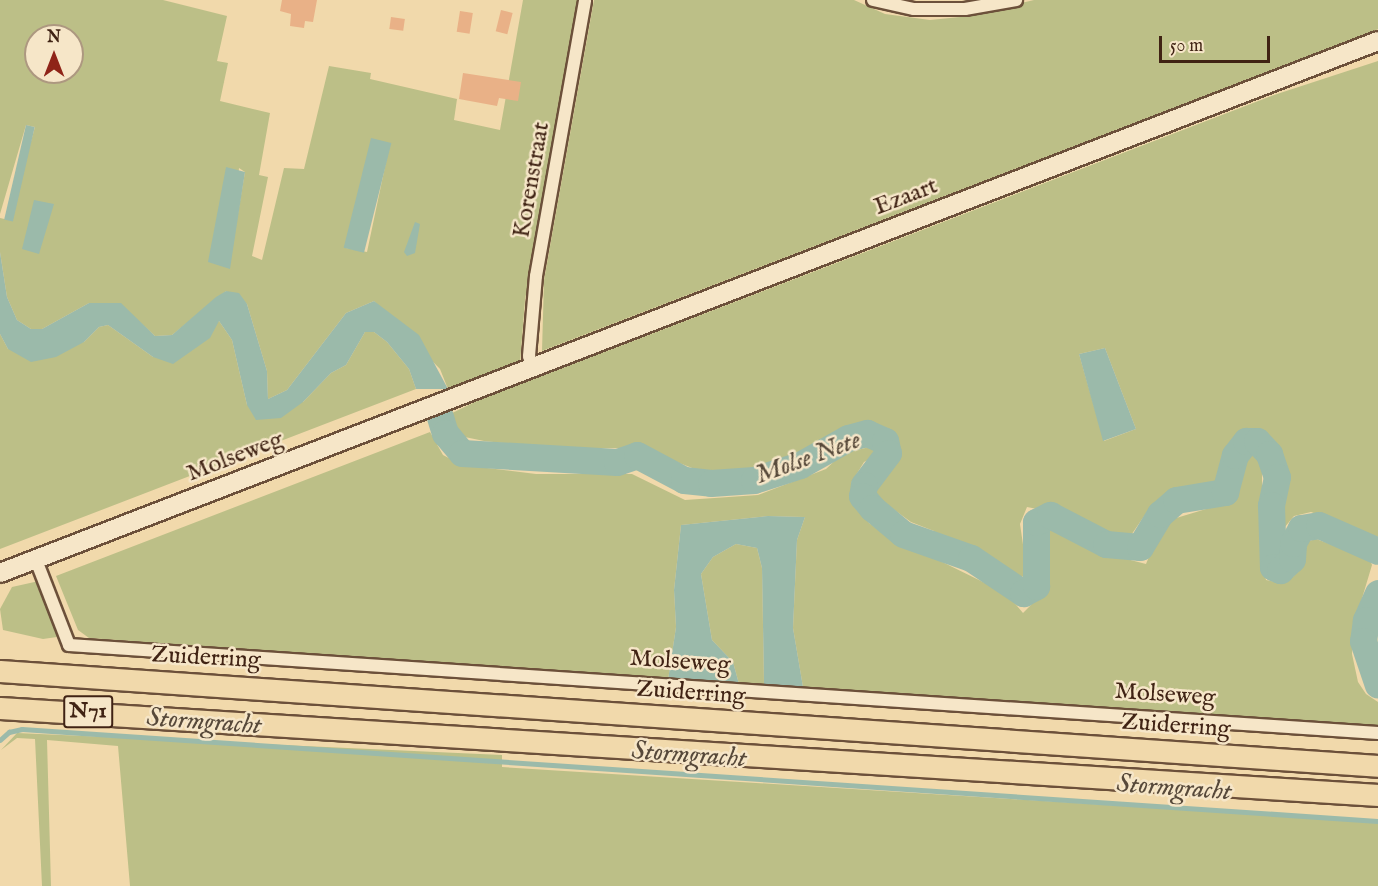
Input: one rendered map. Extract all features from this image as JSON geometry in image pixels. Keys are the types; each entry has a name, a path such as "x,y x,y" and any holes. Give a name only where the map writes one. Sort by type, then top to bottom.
{"highway":[{"name":"Zuiderring","path":"2,670 1378,766"},
{"name":"N71","path":"0,708 1378,795"}],"main road":[{"name":"Ezaart","path":"452,399 1378,40"},
{"name":"Molseweg","path":"4,574 452,399"}],"street":[{"name":"Korenstraat","path":"532,367 529,356 536,276 585,0"},
{"path":"873,0 914,9 965,9 1016,0"},
{"name":"Molseweg","path":"36,560 69,645 1378,734"}],"green space":[{"path":"0,0 163,0 227,16 217,61 228,63 220,101 270,113 259,175 268,177 252,256 262,260 284,168 304,169 329,66 371,73 370,79 457,99 454,120 500,130 523,0 578,0 525,300 520,363 448,389 440,369 374,301 346,313 287,390 268,399 267,371 247,304 226,291 172,335 155,336 141,323 89,303 42,329 31,329 17,320 7,297 0,252 0,218 9,220 35,127 26,125 0,214","holes":["390,143 367,252 346,248","239,168 245,172 230,261"]},
{"path":"594,0 854,0 885,14 930,20 960,17 1034,0 1378,0 1378,29 542,351 544,280"},
{"path":"1378,61 1378,537 1311,512 1294,516 1284,528 1278,524 1280,469 1273,447 1265,435 1256,431 1241,434 1216,487 1166,495 1151,506 1127,541 1067,515 1027,507 1020,524 1027,572 1015,584 985,558 930,535 934,531 911,522 881,500 873,490 894,457 893,439 876,427 830,435 816,448 785,461 745,471 705,473 641,448 548,448 484,441 460,436 450,427 446,416 477,401 1274,95","holes":["1105,348 1136,429 1104,441 1079,354"]},
{"path":"219,321 232,340 247,405 303,402 331,373 346,365 365,332 374,332 387,342 409,369 416,389 0,549 0,334 8,349 84,342 99,327 108,325 153,357"},
{"path":"430,432 443,455 462,465 536,474 632,474 685,500 758,495 826,469 842,454 873,446 877,448 874,457 864,462 851,483 859,507 869,523 899,545 924,553 985,583 1012,600 1023,613 1047,589 1046,527 1059,529 1095,551 1146,564 1163,522 1226,503 1236,496 1245,453 1252,452 1260,459 1262,471 1262,561 1266,580 1280,583 1294,576 1309,541 1316,539 1369,558 1372,565 1354,625 1352,654 1358,682 1366,694 1378,702 1378,729 803,687 793,628 797,540 805,517 768,516 681,525 674,590 676,627 668,680 89,638 78,630 56,576"},
{"path":"736,544 757,548 762,568 764,684 739,684 733,662 712,640 701,574 713,557"},
{"path":"39,581 58,628 57,637 43,639 3,630 0,609 12,587"},
{"path":"17,733 502,755 502,767 1378,822 1378,886 130,886 118,746 47,740 51,886 42,886 35,739 17,738 1,750"}],"shaded area":[{"path":"26,125 35,127 13,222 4,220"},
{"path":"371,138 391,143 364,253 344,248"},
{"path":"226,167 245,172 230,269 208,262"},
{"path":"34,200 54,204 39,254 22,249"},
{"path":"415,222 420,224 415,253 407,256 404,252"},
{"path":"0,252 7,297 17,320 31,329 42,329 89,303 121,303 155,336 172,335 216,297 226,291 239,293 247,304 267,371 268,399 287,390 346,313 374,301 419,335 448,389 416,389 409,369 387,342 374,332 365,332 346,365 331,373 303,402 281,418 256,420 247,405 232,340 219,321 210,338 173,364 153,357 108,325 99,327 84,342 56,357 31,362 8,349 0,334"},
{"path":"1105,348 1136,429 1103,441 1079,354"},
{"path":"768,516 805,517 797,540 793,628 803,687 764,684 762,568 757,548 736,544 713,557 701,574 712,640 733,662 739,684 668,680 676,627 674,590 681,525"}],"building":[{"path":"282,0 317,0 313,22 305,21 304,28 290,26 291,14 280,11"},
{"path":"501,10 513,13 507,34 496,31"},
{"path":"460,11 473,13 470,34 457,32"},
{"path":"391,17 405,19 403,31 389,29"},
{"path":"463,73 521,82 518,101 499,98 497,106 459,99"}],"waterway":[{"name":"Molse Nete","path":"440,417 445,433 462,453 617,462 637,455 684,480 711,483 754,480 800,465 848,438 867,433 885,441 888,453 864,485 862,496 872,508 903,534 971,558 1023,593 1036,586 1036,522 1050,515 1106,544 1140,547 1160,514 1176,500 1225,492 1235,455 1246,441 1257,441 1269,454 1277,477 1271,505 1273,567 1280,570 1292,559 1293,543 1301,528 1319,525 1378,551"},
{"name":"Molse Nete","path":"1378,593 1366,620 1363,641 1378,685"},
{"name":"Stormgracht","path":"0,740 9,732 22,729 1378,821"}]}
